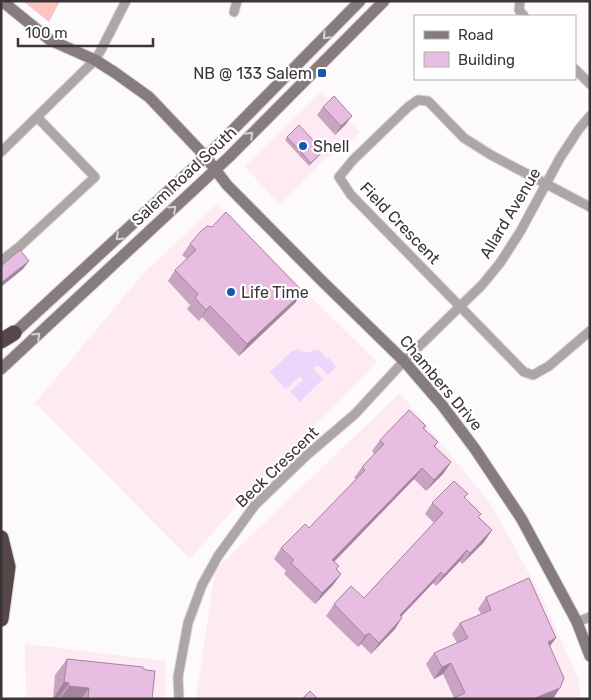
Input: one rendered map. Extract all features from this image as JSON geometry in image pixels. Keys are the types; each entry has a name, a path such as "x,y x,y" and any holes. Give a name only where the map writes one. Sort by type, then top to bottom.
{"highway":[{"path":"1,341 14,333"},
{"path":"1,538 8,567 1,620"}],"main road":[{"name":"Chambers Drive","path":"2,1 50,40 95,60 149,97 205,156 227,185 404,361 442,405 470,442 521,518 577,622 590,656"},
{"name":"Salem Road South","path":"1,345 205,156 360,1"},
{"name":"Salem Road South","path":"1,369 216,169 384,1"}],"street":[{"path":"1,152 95,60 126,1"},
{"path":"234,12 237,1"},
{"path":"520,1 519,10 523,15"},
{"path":"576,70 590,84"},
{"name":"Field Crescent","path":"461,306 351,195 339,177 352,160 408,107 418,100 428,101 464,138 491,155 546,184"},
{"name":"Allard Avenue","path":"404,361 482,285 500,263 520,232 560,158 590,116"},
{"path":"1,261 95,177 37,117"},
{"path":"546,184 590,207"},
{"path":"461,306 524,372 533,375 549,366 590,331"},
{"name":"Beck Crescent","path":"179,699 178,677 188,623 202,585 218,556 255,505 307,455 355,414 404,361"},
{"path":"577,622 590,616"}],"shaded area":[{"path":"23,1 60,1 49,22"},
{"path":"321,92 360,132 341,151 325,158 280,205 245,167"},
{"path":"217,204 377,362 243,498 190,559 35,403 143,274"},
{"path":"298,349 306,353 318,349 336,367 328,375 320,366 315,366 313,368 323,379 300,402 290,392 303,380 300,376 286,389 270,372 292,351"},
{"path":"400,393 490,503 543,599 578,679 581,699 196,699 215,570"},
{"path":"25,644 166,661 165,699 26,699"}],"building":[{"path":"334,96 352,116 341,126 323,107"},
{"path":"299,125 323,151 311,163 287,137"},
{"name":"Life Time","path":"226,212 303,292 247,344 210,306 206,310 195,298 198,294 175,270 196,250 190,244 201,231 207,226 212,227"},
{"path":"20,250 29,261 1,283 1,266"},
{"path":"409,410 426,426 423,428 438,442 434,446 451,462 434,480 422,468 332,560 339,566 336,569 341,574 322,593 291,563 294,560 281,548 305,524 309,528 365,470 362,467 384,444 380,440"},
{"path":"454,481 468,494 464,497 481,514 478,517 492,530 470,553 467,550 444,575 441,572 400,615 402,618 379,643 369,633 365,636 334,604 351,586 364,598 443,513 432,503"},
{"path":"529,578 556,638 548,642 564,678 560,688 533,699 454,699 465,693 451,663 442,667 434,653 468,638 460,623 491,610 486,597"},
{"path":"67,659 143,667 146,670 155,671 152,699 88,699 89,688 69,686 69,683 64,682"},
{"path":"310,691 318,699 302,699"}],"place":[{"name":"NB @ 133 Salem","path":"322,73"},
{"name":"Shell","path":"303,146"},
{"name":"Life Time","path":"231,292"}]}
